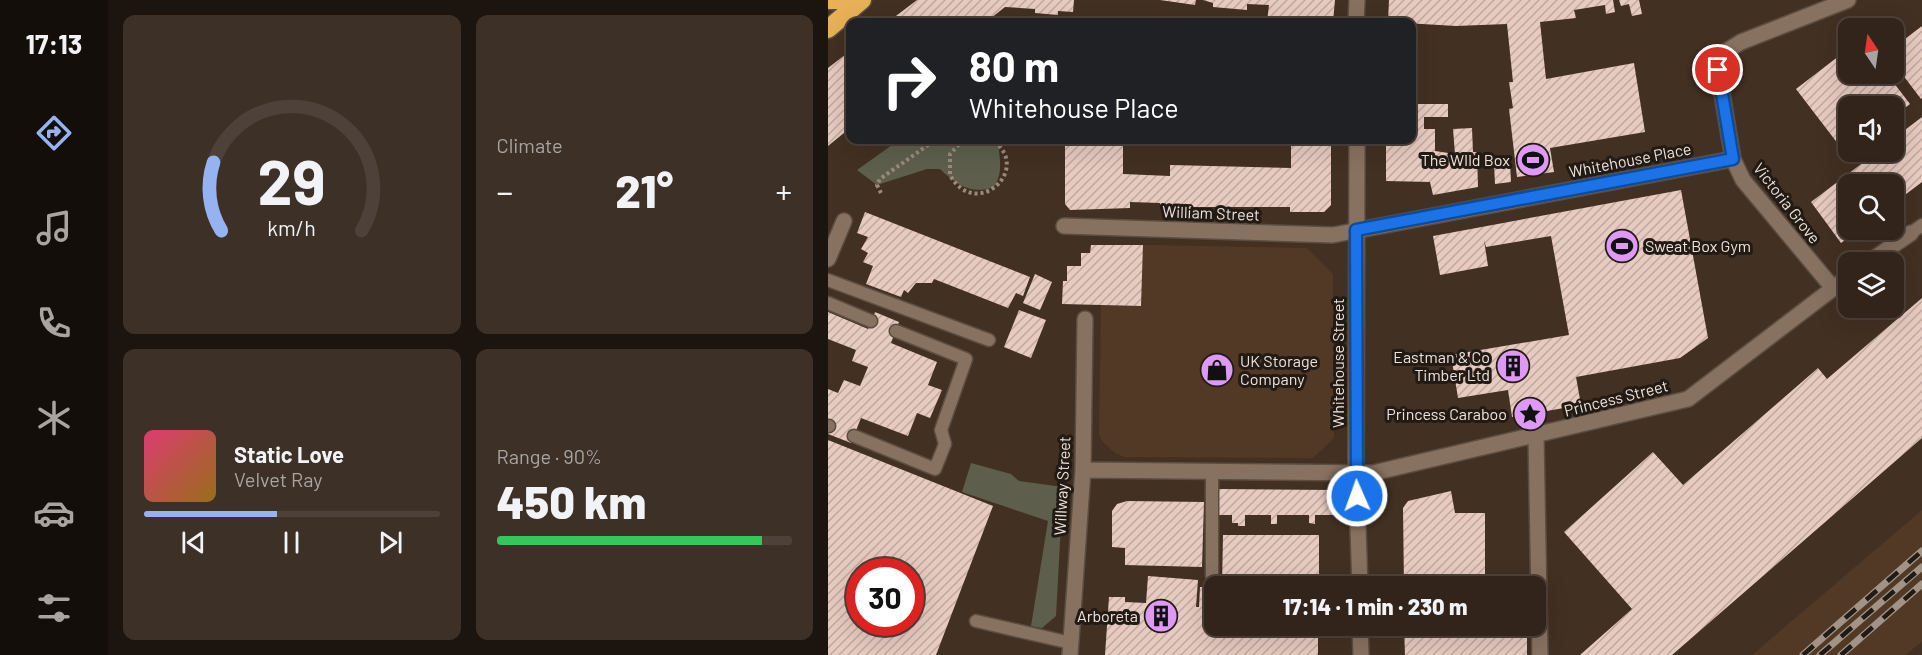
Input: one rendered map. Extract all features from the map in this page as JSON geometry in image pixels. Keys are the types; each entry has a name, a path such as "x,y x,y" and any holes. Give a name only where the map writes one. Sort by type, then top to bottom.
{"highway":[{"path":"830,0 846,0"},
{"path":"828,29 862,0"}],"street":[{"path":"1356,18 1357,0"},
{"name":"Victoria Grove","path":"1833,288 1743,180 1733,159 1718,70 1725,52 1741,42 1848,0"},
{"name":"Whitehouse Street","path":"1358,144 1356,472 1359,576"},
{"name":"Whitehouse Place","path":"1356,230 1733,159"},
{"path":"828,259 844,221"},
{"name":"William Street","path":"1064,225 1333,235 1356,230"},
{"path":"1883,252 1916,229"},
{"name":"Princess Street","path":"1083,470 1373,473 1688,399 1838,284"},
{"name":"Willway Street","path":"1070,649 1083,470 1085,319"},
{"path":"1536,436 1540,655"},
{"path":"1360,636 1361,655"}],"lane":[{"path":"828,280 989,340"},
{"path":"828,303 871,321"},
{"path":"854,436 935,469 945,444 941,430 966,359 896,331"},
{"path":"1212,473 1212,576"},
{"path":"976,621 1070,649"}],"path":[{"path":"881,193 878,185 880,179 929,144"},
{"path":"957,144 950,154 950,175 966,192 981,194 996,188 1006,168 1004,152 996,144"}],"shaded area":[{"name":"UK Storage Company","path":"1143,245 1307,248 1333,274 1334,438 1313,458 1124,457 1115,453 1103,442 1099,435 1101,305 1141,306"},
{"path":"1922,510 1922,642 1905,655 1752,655"}],"green space":[{"path":"893,144 998,144 999,175 994,187 986,189 971,189 958,184 940,169 927,169 877,185 857,170"},
{"path":"971,463 1011,474 1019,481 1063,487 1056,616 1042,628 1031,626 1048,521 962,492"}],"building":[{"path":"917,0 1074,0 1073,12 1058,11 1058,15 1035,13 1035,9 1005,7 991,18 893,18"},
{"path":"1160,0 1196,0 1195,5"},
{"path":"1203,0 1335,0 1333,18 1267,18 1269,5 1247,4 1247,10 1213,7 1213,3"},
{"path":"1389,0 1613,0 1615,12 1606,14 1605,5 1574,10 1576,18 1540,22 1546,79 1634,63 1645,132 1550,148 1554,172 1517,177 1509,109 1513,108 1509,82 1513,82 1507,24 1456,26 1416,24 1416,18 1388,18"},
{"path":"1619,0 1639,0 1642,14 1632,16 1629,4 1621,6"},
{"path":"1922,26 1921,99 1904,77 1904,40"},
{"path":"846,54 846,131 828,146 828,68"},
{"path":"1838,57 1838,84 1895,84 1904,96 1838,96 1838,144 1796,89"},
{"path":"1904,96 1910,104 1904,109"},
{"path":"1416,104 1448,104 1448,117 1424,117 1424,129 1435,129 1435,151 1455,154 1453,129 1472,128 1473,152 1477,152 1478,187 1433,195 1430,182 1386,181 1386,144 1416,144"},
{"path":"1922,117 1922,182 1904,196 1904,174 1848,174 1864,162 1904,162 1904,131"},
{"path":"1065,144 1123,144 1123,174 1170,176 1170,165 1291,168 1291,144 1331,144 1331,205 1324,212 1290,212 1290,207 1160,207 1160,203 1130,202 1130,208 1070,210 1065,204"},
{"path":"1510,163 1511,182 1495,184 1494,164"},
{"path":"1838,182 1838,239 1811,202"},
{"path":"1681,190 1708,338 1680,358 1576,377 1581,405 1512,417 1508,390 1458,398 1451,355 1569,335 1551,236 1486,247 1484,240 1488,266 1440,275 1433,236"},
{"path":"865,212 1030,277 1023,296 1016,293 1008,308 934,279 932,283 916,283 908,293 904,290 901,297 866,284 873,266 863,262 868,253 861,249 868,237 857,233"},
{"path":"1091,245 1143,245 1141,306 1062,304 1063,281 1067,281 1067,266 1081,266 1081,253 1090,253"},
{"path":"1035,274 1052,282 1040,310 1023,303"},
{"path":"1922,298 1922,438 1672,655 1580,655 1632,609 1564,532 1653,452 1683,485 1818,368 1827,379 1899,318 1904,318 1904,313"},
{"path":"1019,310 1046,320 1031,358 1004,347"},
{"path":"828,312 868,329 875,312 899,322 891,343 937,362 928,385 942,390 930,418 917,413 908,436 861,418 851,443 828,434 832,420 828,419 828,389 838,393 844,380 860,386 868,367 852,361 856,350 828,339"},
{"path":"828,440 993,506 936,655 828,655"},
{"path":"1219,489 1334,490 1334,515 1315,515 1315,524 1309,523 1309,515 1277,515 1277,524 1271,524 1271,515 1245,515 1245,526 1238,526 1238,523 1232,523 1232,515 1219,515"},
{"path":"1451,491 1455,513 1485,513 1485,575 1527,576 1404,576 1403,508 1408,501"},
{"path":"1127,501 1204,502 1202,567 1125,565 1125,548 1112,547 1112,511 1117,504"},
{"path":"1223,535 1319,535 1319,576 1222,576"},
{"name":"Arboreta","path":"1148,576 1198,580 1196,607 1199,607 1200,587 1204,587 1204,636 1318,636 1318,655 1105,655 1109,597 1125,597 1125,602 1146,603"},
{"path":"1404,636 1527,636 1527,655 1405,655"}],"railway":[{"path":"1803,655 1922,551"},
{"path":"1820,655 1922,567"},
{"path":"1841,655 1922,584"}],"place":[{"name":"The WIld Box","path":"1533,160"},
{"name":"Sweat Box Gym","path":"1622,246"},
{"name":"Eastman & Co Timber Ltd","path":"1513,366"},
{"name":"UK Storage Company","path":"1217,370"},
{"name":"Princess Caraboo","path":"1530,414"},
{"name":"Arboreta","path":"1161,616"}],"route":[{"path":"1357,496 1356,230 1733,159 1718,70"}]}
